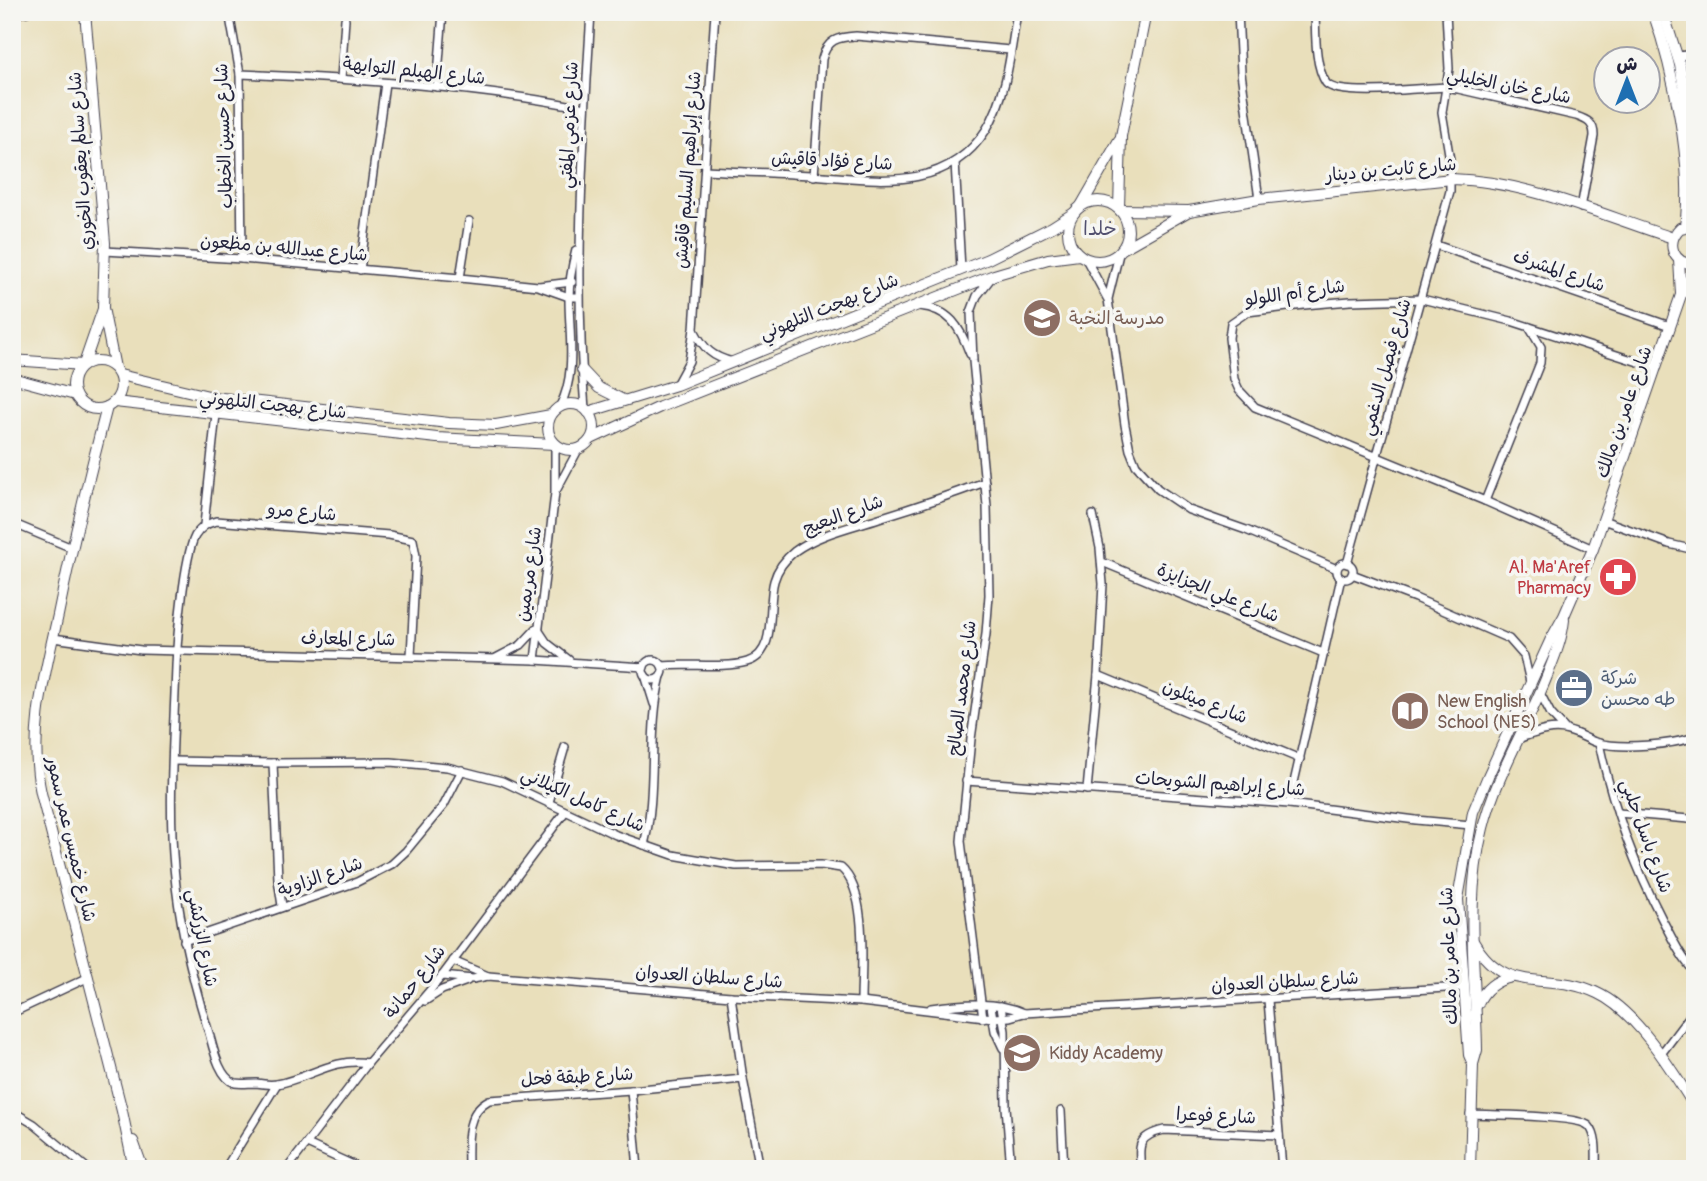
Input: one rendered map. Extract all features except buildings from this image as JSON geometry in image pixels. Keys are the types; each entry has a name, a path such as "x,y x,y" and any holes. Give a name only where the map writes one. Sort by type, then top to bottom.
{"street":[{"path":"12,14 27,12"},
{"name":"شارع سالم يعقوب الخوري","path":"85,12 105,251 103,308 118,372"},
{"name":"شارع حسين الخطاب","path":"229,12 240,74 243,259"},
{"path":"437,87 443,12"},
{"name":"شارع عزمي المفتي","path":"587,410 582,370 579,239 591,12"},
{"name":"شارع إبراهيم السليم قاقيش","path":"676,384 689,361 694,330 715,12"},
{"name":"شارع فؤاد قاقيش","path":"705,170 891,181 923,175 955,162 987,129 999,99 1017,12"},
{"path":"1108,299 1129,228 1120,209 1121,136 1146,12"},
{"path":"1238,12 1241,73 1259,200"},
{"name":"شارع خان الخليلي","path":"1315,12 1320,64 1326,82 1331,87 1350,92 1445,87 1576,116 1590,122 1594,128 1594,136 1581,208"},
{"path":"1446,12 1449,69 1442,112 1452,179"},
{"path":"1653,12 1672,79 1688,202 1690,225 1676,232 1673,238"},
{"path":"1663,12 1678,57 1695,155"},
{"path":"341,79 345,19"},
{"path":"814,176 822,59 825,48 832,40 841,36 856,36 1010,50"},
{"path":"1678,57 1695,54"},
{"name":"شارع الهيلم التوايهة","path":"240,74 437,87 585,108"},
{"path":"360,270 385,83"},
{"path":"1121,136 1069,221 1069,239 1108,299 1130,450 1136,465 1158,489 1189,510 1246,530 1337,569"},
{"path":"955,162 961,270"},
{"name":"شارع ثابت بن دينار","path":"1120,209 1189,211 1259,200 1452,179 1488,181 1673,238"},
{"name":"شارع فيصل الدغمي","path":"1347,564 1422,299 1452,179"},
{"path":"1077,209 1100,201 1120,209"},
{"name":"شارع بهجت التلهوني","path":"587,410 676,384 961,270 1017,246 1052,227 1077,209"},
{"name":"شارع ثابت بن دينار","path":"1122,251 1189,211"},
{"path":"460,278 469,221"},
{"name":"شارع عامر بن مالك","path":"1673,238 1673,251 1679,260 1681,295"},
{"name":"شارع عزمي المفتي","path":"560,406 567,391 570,370 570,282 579,239"},
{"name":"شارع المشرف","path":"1436,245 1671,326"},
{"name":"شارع عبدالله بن مظعون","path":"105,251 243,259 538,286 580,282"},
{"path":"1082,257 1103,261 1122,251"},
{"name":"شارع بهجت التلهوني","path":"591,439 660,407 994,275 1048,258 1082,257"},
{"path":"1679,260 1695,264"},
{"name":"شارع عامر بن مالك","path":"1473,1064 1469,1055 1458,899 1471,825 1482,789 1593,549 1681,295 1695,270"},
{"name":"شارع محمد الصالح","path":"983,1018 961,852 961,827 987,621 985,482 973,361 973,304 980,290 994,275"},
{"name":"شارع عبدالله بن مظعون","path":"538,286 569,297 579,297"},
{"path":"1422,299 1529,327 1657,368"},
{"name":"شارع أم اللولو","path":"1377,457 1255,407 1245,399 1234,379 1229,330 1236,318 1255,310 1350,301 1422,299"},
{"name":"شارع محمد الصالح","path":"912,306 937,309 945,313 963,337 973,361"},
{"name":"شارع سالم يعقوب الخوري","path":"83,365 103,308"},
{"path":"1485,501 1540,363 1541,347 1529,327"},
{"path":"694,330 707,351 733,362"},
{"path":"12,359 83,365 97,360 110,364 118,372 122,390 111,405 89,408 75,395 12,378"},
{"path":"75,395 74,379 83,365"},
{"path":"582,370 599,388 623,400"},
{"name":"شارع بهجت التلهوني","path":"118,372 213,397 449,423 496,425 551,415"},
{"path":"573,404 587,410 594,425 591,439 578,450 566,450 554,444 547,429 551,415 560,406 573,404"},
{"name":"شارع بهجت التلهوني","path":"111,405 437,438 554,444"},
{"name":"شارع خميس عمر سمور","path":"111,405 72,548 53,638 36,730 37,773 122,1111 134,1169"},
{"path":"177,651 192,545 204,525 216,414"},
{"name":"شارع مريمين","path":"535,660 555,493 554,444"},
{"name":"شارع مريمين","path":"555,493 578,450"},
{"path":"1377,457 1593,549"},
{"name":"شارع البعيج","path":"662,666 733,665 758,657 768,637 774,581 792,553 803,545 842,530 985,482"},
{"path":"1087,790 1098,675 1102,562 1093,515"},
{"path":"1603,520 1669,544 1695,550"},
{"name":"شارع مرو","path":"204,525 229,522 388,535 413,540 416,556 411,656"},
{"path":"12,523 72,548"},
{"name":"شارع علي الجزايزة","path":"1102,562 1323,653"},
{"path":"1337,569 1341,564 1347,564 1352,569 1352,574"},
{"path":"1289,804 1341,578 1337,569"},
{"path":"1341,578 1352,574"},
{"path":"1352,574 1509,639 1524,656 1531,685"},
{"name":"شارع عامر بن مالك","path":"1469,1169 1473,1064 1477,1050 1472,885 1483,827 1499,783 1540,694 1559,643 1564,616"},
{"path":"492,659 512,651 537,628 547,643 572,661"},
{"name":"شارع المعارف","path":"53,638 141,650 572,661 644,671"},
{"name":"شارع الزركشي","path":"177,651 173,761 174,865 184,941 201,1008 224,1074 234,1083 277,1084 332,1064 357,1061 369,1063"},
{"path":"644,845 652,788 654,704 662,666 658,661 651,660 644,671 654,704"},
{"path":"644,671 652,680 661,676"},
{"name":"شارع ميثلون","path":"1098,675 1300,759"},
{"path":"1540,694 1551,714 1567,730"},
{"path":"1520,738 1543,730 1567,730 1599,743 1627,746 1676,742 1695,737"},
{"name":"شارع باسل حلبي","path":"1599,743 1618,813 1650,894 1674,941 1695,972"},
{"path":"550,802 565,747"},
{"name":"شارع كامل الكيلاني","path":"173,761 428,764 462,770 502,782 616,835 687,858 737,866 821,865 841,868 850,879 859,910 861,1002"},
{"path":"273,764 278,879 282,906"},
{"name":"شارع الزاوية","path":"184,941 357,882 392,864 444,805 462,770"},
{"name":"شارع إبراهيم الشويحات","path":"966,780 1289,804 1471,825"},
{"name":"شارع حمانة","path":"287,1169 369,1063 442,976 565,812"},
{"path":"1618,813 1689,819"},
{"path":"1471,825 1483,827"},
{"path":"1472,940 1485,958 1513,977"},
{"name":"شارع سلطان العدوان","path":"453,961 488,976"},
{"name":"شارع سلطان العدوان","path":"442,976 473,979 488,976 731,996 861,1002 983,1018 1003,1018 1024,1013 1463,987"},
{"path":"1476,1007 1486,989 1503,979 1513,977 1575,985 1597,993 1622,1011 1661,1054 1695,1107"},
{"path":"12,1013 87,978"},
{"path":"418,1005 442,990 473,979"},
{"path":"731,996 760,1169"},
{"path":"1269,1000 1282,1169"},
{"name":"شارع سلطان العدوان","path":"927,1009 982,1005 1001,1006 1024,1013"},
{"path":"991,1006 998,1039 1003,1049"},
{"path":"1001,1006 1011,1169"},
{"path":"1661,1054 1695,1009"},
{"name":"شارع طبقة فحل","path":"468,1169 470,1124 477,1109 489,1100 743,1079"},
{"path":"225,1169 277,1084"},
{"path":"631,1090 638,1169"},
{"path":"12,1111 34,1124 88,1169"},
{"name":"شارع خميس عمر سمور","path":"122,1111 144,1169"},
{"path":"1061,1111 1064,1169"},
{"path":"1470,1114 1563,1119 1586,1124 1591,1128 1594,1140 1596,1169"},
{"name":"شارع فوعرا","path":"1141,1169 1139,1148 1142,1141 1147,1135 1164,1129 1279,1135"},
{"path":"307,1144 362,1169"}],"place":[{"name":"مدرسة النخبة","path":"1042,318"},
{"name":"Al. Ma'Aref Pharmacy","path":"1618,577"},
{"name":"شركة طه محسن","path":"1574,688"},
{"name":"New English School (NES)","path":"1410,711"},
{"name":"Kiddy Academy","path":"1022,1053"}],"district":[{"name":"خلدا","path":"1100,229"}]}
